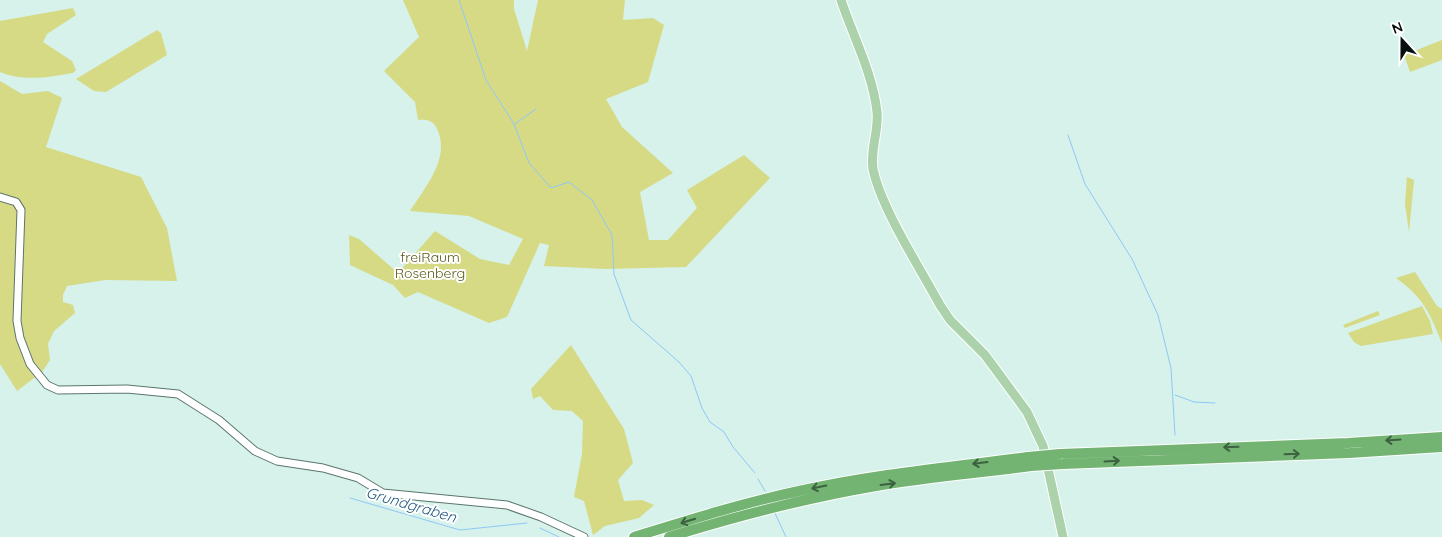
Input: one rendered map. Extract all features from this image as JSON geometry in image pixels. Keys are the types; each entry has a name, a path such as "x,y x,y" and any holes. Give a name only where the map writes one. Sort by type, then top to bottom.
{"highway":[{"path":"669,537 737,511 798,491 876,476 1061,459 1348,444 1442,436"},
{"path":"1061,459 1349,453 1442,447"},
{"path":"634,537 737,511 1029,462"}],"main road":[{"path":"841,0 875,102 877,115 872,157 873,168 881,193 940,305 950,320 985,355 1026,412 1043,446 1063,537"}],"street":[{"path":"0,197 16,202 21,210 17,321 30,364 47,385 58,390 127,389 178,394 219,420 255,451 277,461 323,468 358,478 383,493 507,505 541,516 584,537"}],"green space":[{"name":"freiRaum Rosenberg","path":"403,0 514,0 514,9 527,51 538,0 625,0 623,20 653,18 664,25 648,82 606,99 622,127 673,173 640,192 649,240 668,240 697,208 687,190 744,155 770,178 686,267 606,269 544,266 549,245 540,243 507,317 489,323 418,292 405,298 393,285 350,265 349,235 359,239 398,273 435,231 480,259 509,265 523,239 469,216 410,211 429,182 439,161 441,151 440,140 434,124 427,120 418,120 415,102 384,71 419,37"},
{"path":"73,8 76,15 47,34 43,42 72,61 76,70 73,73 27,78 0,72 0,21"},
{"path":"157,30 161,33 167,55 106,92 94,91 76,79"},
{"path":"1442,40 1442,60 1410,72 1404,55"},
{"path":"0,81 22,94 48,91 62,98 46,147 141,177 167,228 177,281 105,280 67,286 63,295 63,302 73,305 75,313 54,331 48,344 50,360 42,372 17,391 0,364"},
{"path":"1407,177 1414,180 1409,232 1405,204"},
{"path":"1415,272 1437,306 1442,309 1442,343 1425,306 1413,292 1396,278"},
{"path":"1422,306 1430,321 1433,334 1361,346 1354,342 1348,333"},
{"path":"1378,311 1380,315 1345,328 1343,325"},
{"path":"571,345 624,429 633,463 618,480 624,501 642,500 654,505 639,518 605,526 593,535 584,501 574,497 582,454 583,421 572,411 553,410 540,396 533,399 531,389"}],"waterway":[{"path":"459,0 486,80 514,124 529,163 551,188 569,182 592,200 612,235 614,274 631,320 679,362 691,376 702,408 710,422 724,432 733,447 755,473"},
{"path":"515,124 536,109"},
{"path":"1068,135 1085,184 1132,259 1158,315 1171,368 1175,435"},
{"path":"1175,395 1194,402 1215,403"},
{"path":"758,479 765,491"},
{"name":"Grundgraben","path":"350,498 460,530 527,523"},
{"path":"774,511 786,537"},
{"name":"Grundgraben","path":"540,528 559,537"}]}
